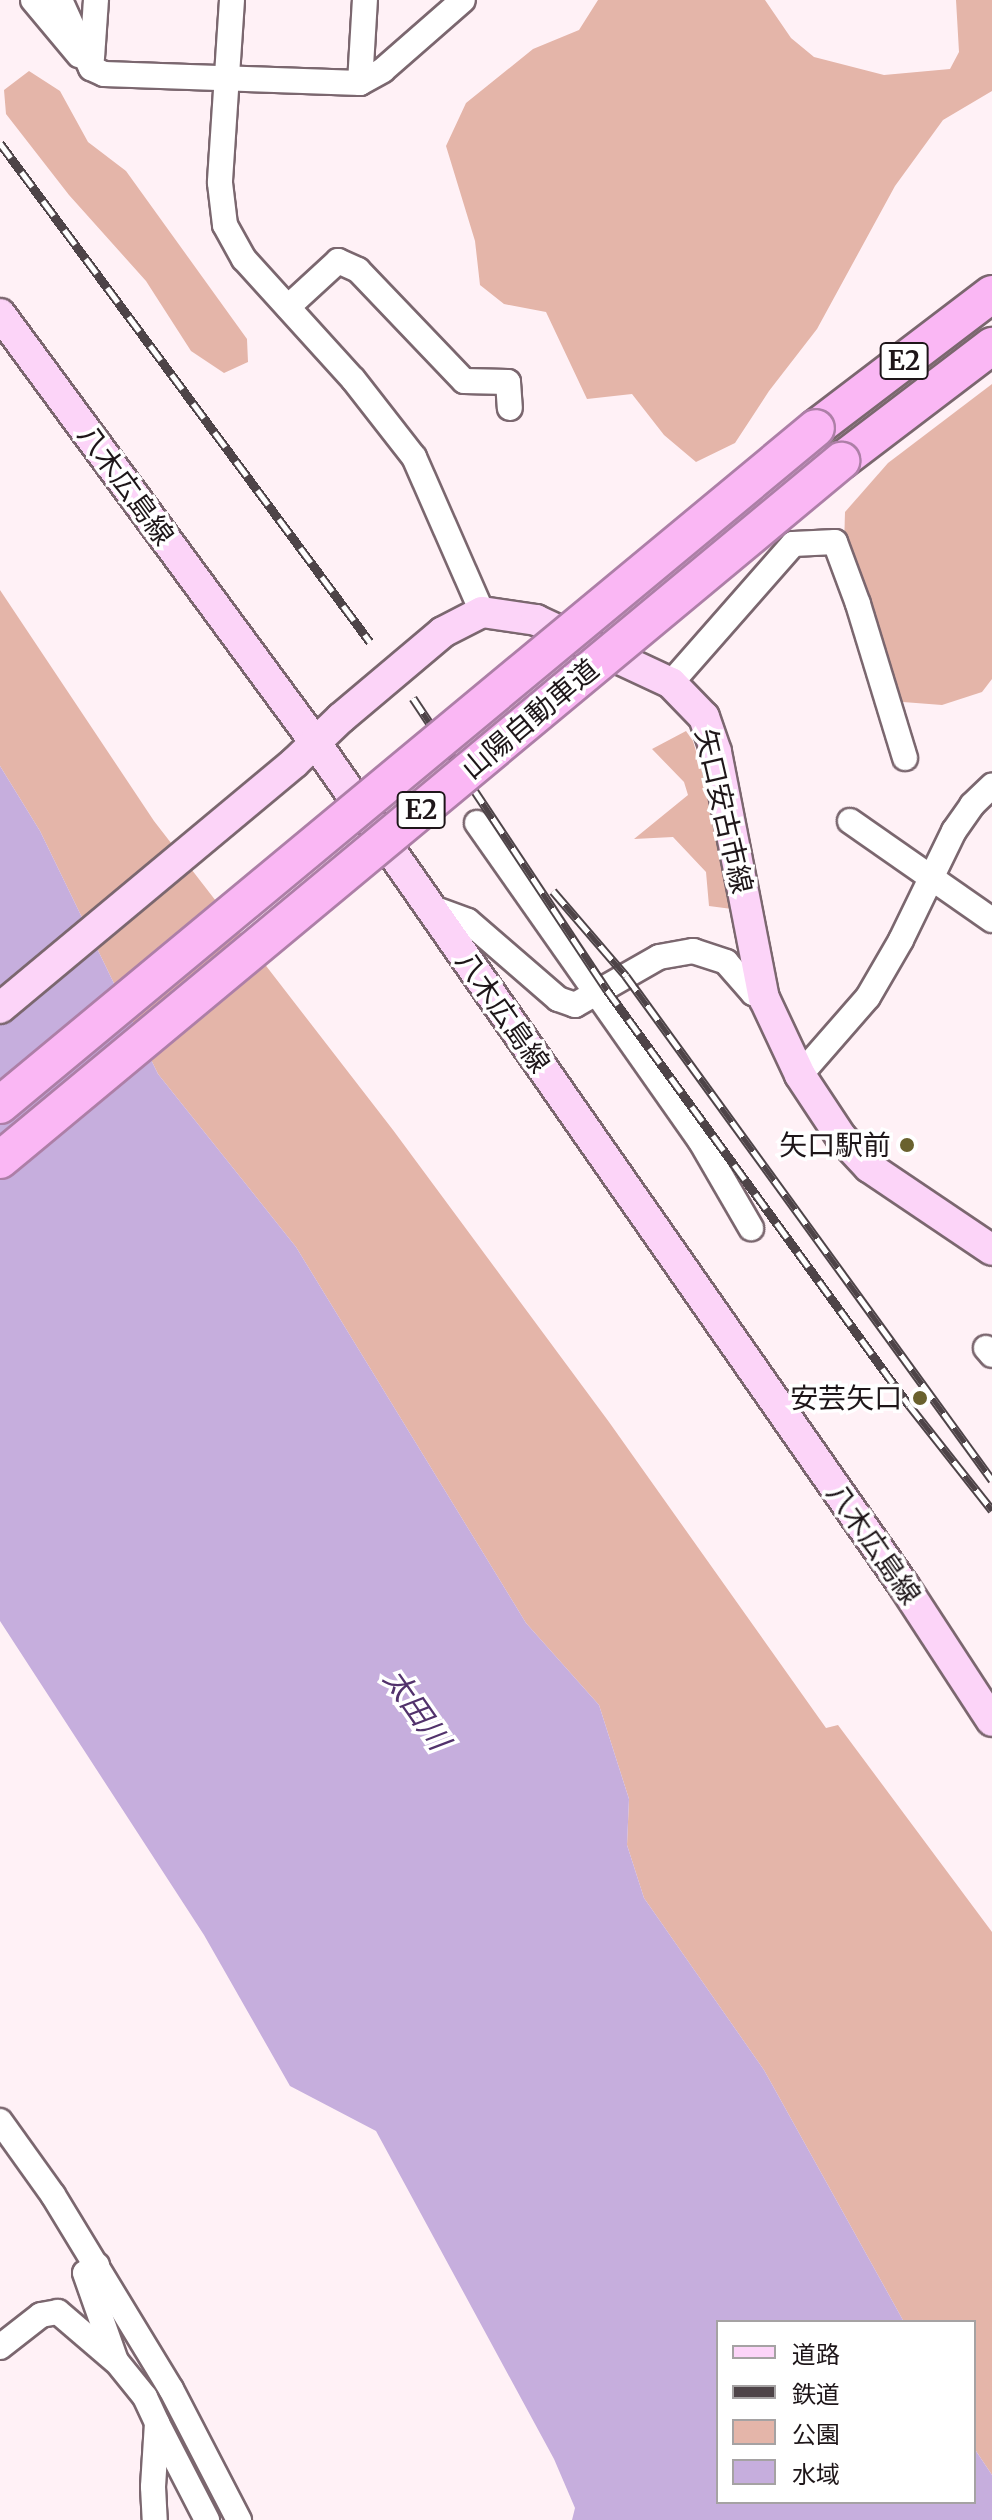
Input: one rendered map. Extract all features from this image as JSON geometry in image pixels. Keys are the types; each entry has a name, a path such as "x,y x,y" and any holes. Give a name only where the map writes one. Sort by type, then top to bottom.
{"highway":[{"name":"山陽自動車道","path":"0,1105 816,428 992,294"},
{"name":"山陽自動車道","path":"0,1160 841,461 992,346"}],"main road":[{"name":"八木広島線","path":"0,314 305,753 430,907 904,1586 992,1721"},
{"name":"矢口安古市線","path":"482,612 536,620 671,683 704,717 716,752 764,998 800,1075 841,1137 869,1167 901,1192 992,1250"},
{"path":"0,1008 305,753 443,632 482,612"}],"street":[{"path":"33,0 91,68 104,74 360,83 383,70 463,0"},
{"path":"60,0 91,68"},
{"path":"91,68 96,0"},
{"path":"232,0 220,183 225,225 244,259 353,379 414,457 482,612"},
{"path":"360,83 365,0"},
{"path":"288,307 338,261 358,270 464,381 508,382 510,408"},
{"path":"671,683 793,544 835,542 858,604 905,758"},
{"path":"800,1075 868,997 954,831 972,805 992,786"},
{"path":"850,821 992,920"},
{"path":"477,823 700,1140 751,1228"},
{"path":"430,907 468,921 558,999 575,1005 659,957 693,951 726,962 753,993 764,998"},
{"path":"0,2121 53,2195 97,2265 171,2389 239,2520"},
{"path":"97,2265 85,2273 116,2361"},
{"path":"0,2347 41,2315 58,2312 116,2361 145,2397 207,2520"},
{"path":"155,2520 153,2487 157,2423"}],"green space":[{"path":"598,0 765,0 791,38 814,57 884,75 950,69 959,52 956,0 992,0 992,91 943,120 895,186 817,329 769,391 735,443 696,462 664,435 632,394 587,399 546,312 504,304 480,285 475,241 446,146 466,103 533,49 579,30"},
{"path":"29,71 60,91 88,142 126,171 247,339 248,362 224,373 191,351 146,281 69,195 6,114 4,90"},
{"path":"992,384 992,679 982,692 942,705 903,702 884,677 844,547 845,512 888,463"},
{"path":"0,590 154,821 393,1130 609,1422 826,1728 838,1725 992,1932 992,2475 976,2451 976,2320 903,2320 764,2070 644,1898 627,1845 629,1799 599,1705 526,1623 296,1247 158,1074 40,831 0,766"},
{"path":"686,731 693,741 717,823 732,909 709,906 706,872 673,837 634,839 688,795 684,782 652,749"}],"water":[{"name":"太田川","path":"0,766 40,831 158,1074 296,1247 526,1623 599,1705 629,1799 627,1845 644,1898 764,2070 903,2320 716,2320 716,2504 976,2504 976,2451 992,2475 992,2520 572,2520 575,2508 554,2459 376,2131 290,2086 204,1935 0,1621"}],"railway":[{"path":"0,143 370,642"},
{"path":"413,698 607,990 909,1405 992,1510"},
{"path":"553,891 626,976 992,1480"}],"place":[{"name":"矢口駅前","path":"907,1145"},
{"name":"安芸矢口","path":"920,1398"}]}
